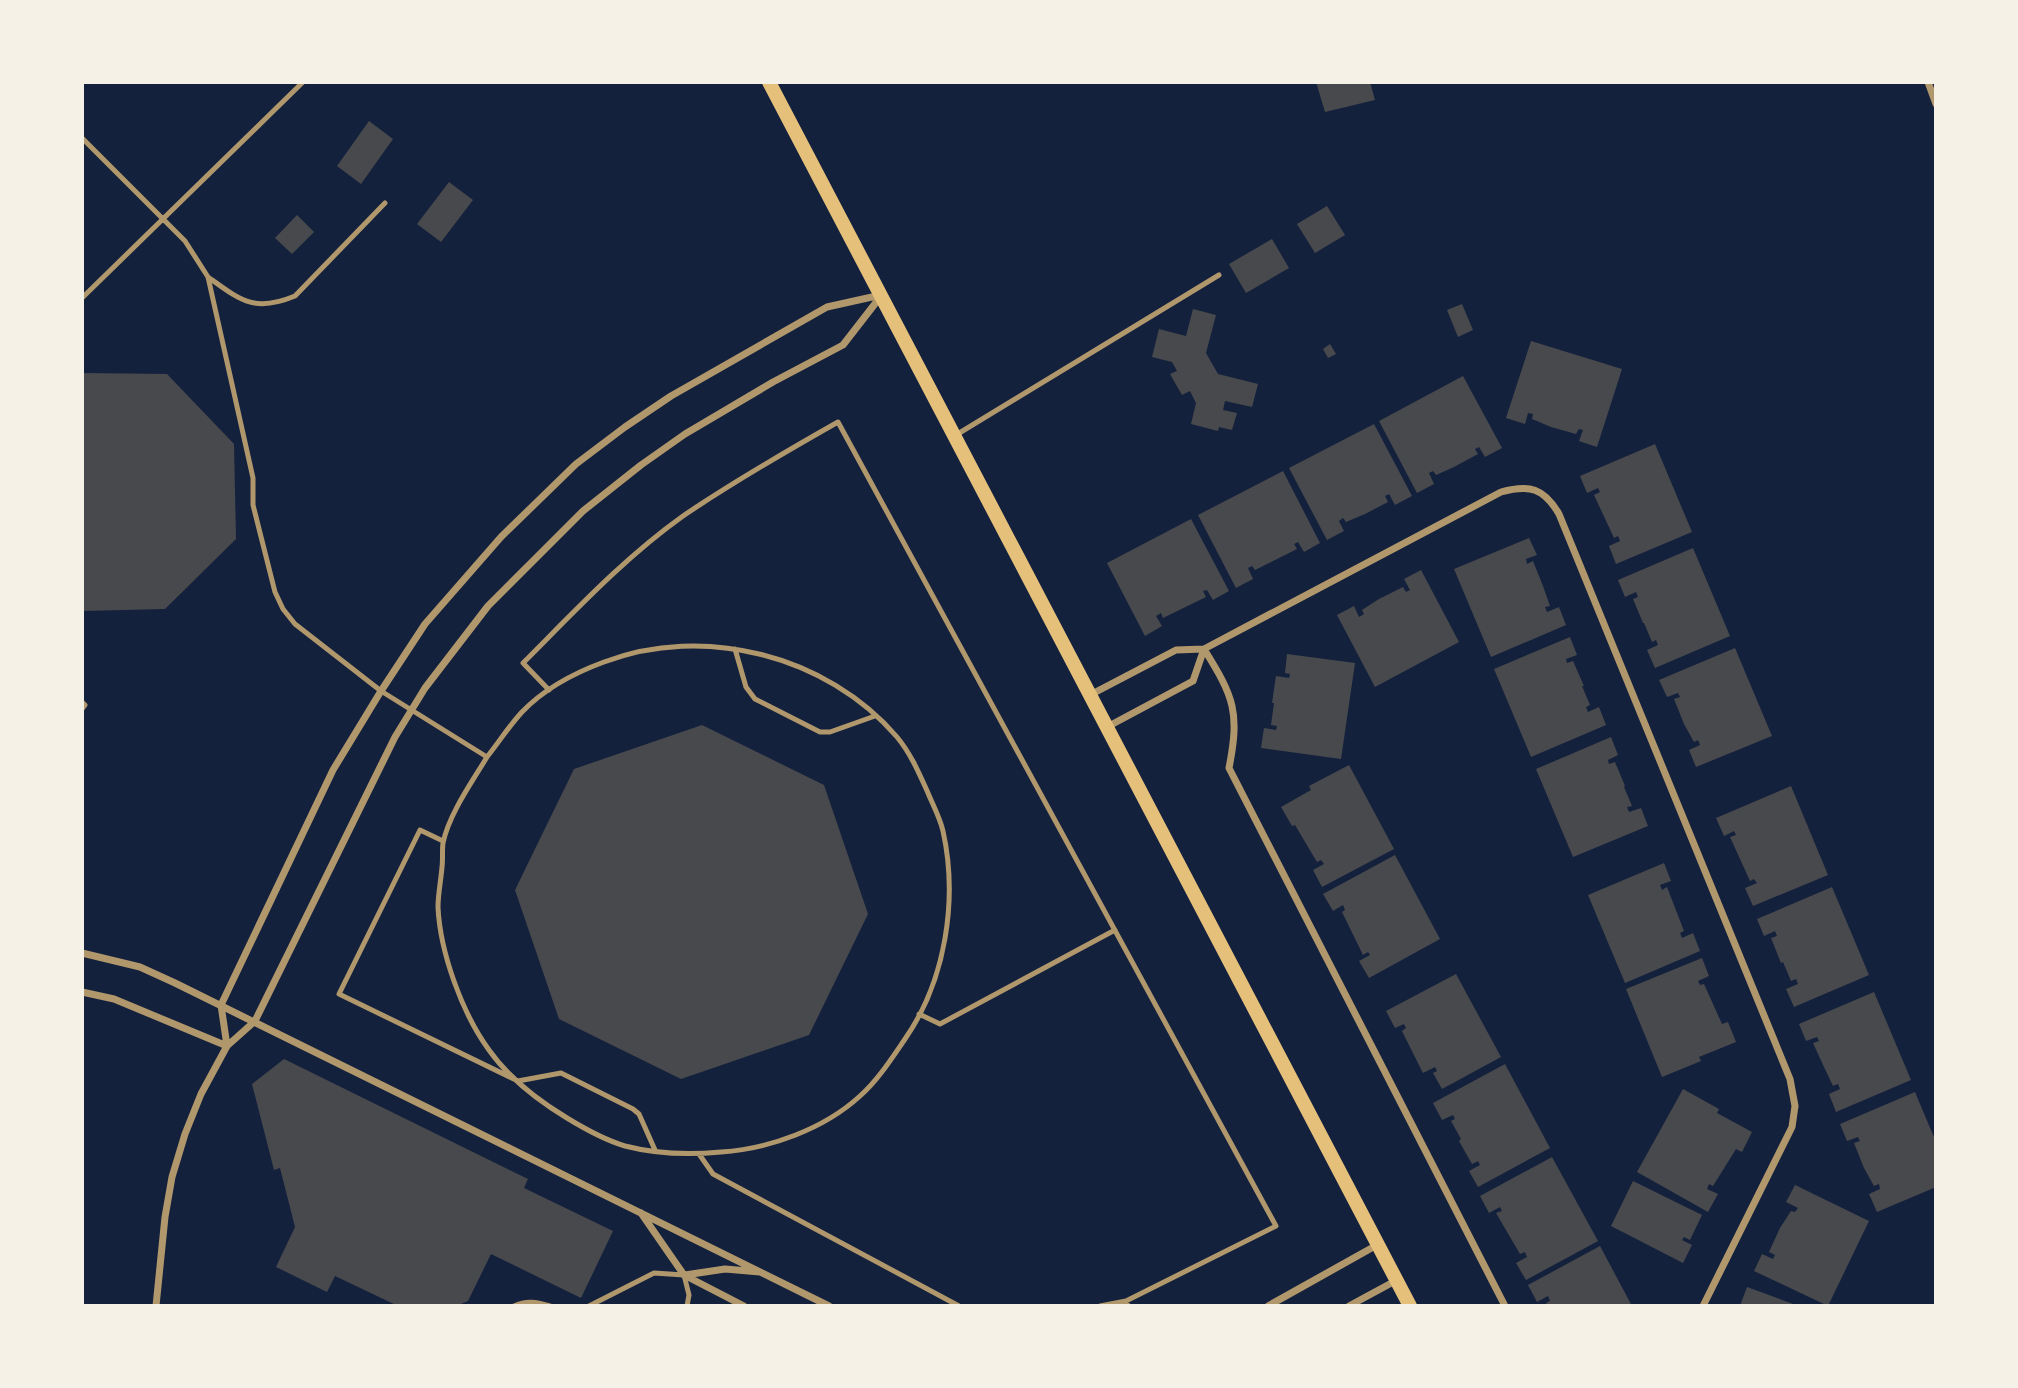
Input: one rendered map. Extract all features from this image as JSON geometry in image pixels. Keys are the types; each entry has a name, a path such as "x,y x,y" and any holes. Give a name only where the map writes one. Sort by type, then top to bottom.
{"main road":[{"path":"769,82 1410,1306"}],"street":[{"path":"1928,82 1936,104"},
{"path":"227,1046 221,1005 333,770 380,691 425,624 468,573 576,464 671,396 827,307 881,295"},
{"path":"156,1306 172,1177 201,1094 227,1046 254,1021 395,737 425,688 488,606 544,547 583,511 685,434 773,382 843,345 881,295"},
{"path":"1090,695 1176,650 1204,649 1501,492 1521,486 1537,490 1551,500 1790,1079 1795,1106 1792,1127 1703,1306"},
{"path":"1106,727 1193,681 1204,649"},
{"path":"1204,649 1225,683 1233,702 1236,726 1229,768 1505,1306"},
{"path":"82,953 140,967 221,1005 768,1273 829,1306"},
{"path":"82,992 114,999 227,1046"},
{"path":"641,1212 684,1275 744,1306"},
{"path":"1268,1306 1378,1244"},
{"path":"684,1275 724,1269 768,1273"},
{"path":"1349,1306 1397,1280"}],"lane":[{"path":"82,298 303,82"},
{"path":"82,138 185,241 208,276 242,301 262,305 278,303 295,296 385,203"},
{"path":"954,437 1219,275"},
{"path":"208,276 253,478 253,505 275,592 283,609 295,624 380,691 487,757"},
{"path":"549,690 523,663 586,598 682,517 754,470 838,422 1276,1226 1127,1303 1100,1306"},
{"path":"676,645 713,645 752,651 803,669 840,688 896,736 915,762 942,827 950,882 946,940 929,993 908,1035 859,1097 818,1124 782,1141 745,1150 699,1154 655,1150 624,1146 591,1132 554,1110 519,1081 489,1050 464,1006 446,954 438,907 443,841 460,803 487,757 522,712 549,690 578,672 627,653 676,645"},
{"path":"735,649 746,687 755,699 820,732 830,732 875,716"},
{"path":"82,702 85,705 82,709"},
{"path":"443,841 420,830 338,994 519,1081 561,1073 633,1108 639,1114 655,1150"},
{"path":"919,1014 940,1024 1115,930"},
{"path":"699,1154 713,1174 959,1306"},
{"path":"589,1306 654,1273 684,1275 690,1295 687,1306"},
{"path":"514,1306 535,1301 550,1306"}],"building":[{"path":"1316,82 1370,82 1375,100 1325,112"},
{"path":"369,121 393,139 361,184 337,166"},
{"path":"449,182 473,200 441,242 417,224"},
{"path":"1327,206 1345,235 1315,253 1297,224"},
{"path":"297,215 314,232 292,254 275,238"},
{"path":"1272,239 1289,268 1246,293 1229,264"},
{"path":"1462,304 1473,330 1458,337 1447,310"},
{"path":"1193,309 1216,315 1206,353 1218,374 1258,384 1252,407 1225,401 1223,410 1237,413 1232,430 1219,427 1218,431 1191,424 1196,403 1190,391 1182,395 1170,374 1177,371 1172,362 1152,357 1159,329 1186,336"},
{"path":"1531,341 1622,369 1597,447 1579,441 1583,430 1579,429 1576,434 1551,427 1532,419 1533,414 1528,413 1525,424 1506,418"},
{"path":"1330,344 1336,354 1328,358 1323,349"},
{"path":"82,373 167,374 234,444 236,539 165,609 82,611"},
{"path":"1463,376 1502,448 1485,457 1479,447 1475,449 1478,454 1454,467 1436,475 1433,471 1429,473 1434,484 1417,493 1379,421"},
{"path":"1374,424 1412,496 1395,505 1389,494 1385,496 1388,502 1346,522 1343,518 1339,521 1344,531 1327,540 1289,468"},
{"path":"1655,444 1692,532 1616,564 1609,546 1620,541 1618,536 1614,538 1594,495 1600,492 1598,488 1587,493 1580,476"},
{"path":"1283,471 1320,543 1304,552 1298,542 1294,544 1297,549 1255,570 1252,566 1248,568 1253,579 1236,588 1198,515"},
{"path":"1191,519 1229,591 1213,600 1207,590 1203,591 1206,597 1163,618 1161,613 1156,616 1162,626 1145,636 1107,563"},
{"path":"1529,538 1537,555 1526,559 1527,564 1533,561 1550,606 1545,607 1547,612 1559,607 1566,625 1491,657 1454,569"},
{"path":"1693,548 1730,636 1655,668 1647,650 1658,645 1656,640 1652,642 1633,599 1638,597 1636,592 1625,597 1618,580"},
{"path":"1421,570 1459,642 1375,687 1337,615 1354,606 1359,617 1364,614 1362,610 1379,599 1403,587 1406,592 1410,590 1404,579"},
{"path":"1570,637 1577,655 1566,659 1567,663 1573,661 1584,686 1590,705 1586,707 1588,712 1599,707 1606,725 1531,757 1494,669"},
{"path":"1735,648 1772,736 1696,767 1689,750 1700,745 1698,740 1694,742 1684,724 1674,699 1680,697 1678,693 1667,697 1659,680"},
{"path":"1287,654 1355,663 1341,759 1261,748 1264,728 1276,730 1277,726 1271,725 1272,703 1276,676 1289,678 1290,674 1285,673"},
{"path":"702,725 824,785 868,914 809,1035 681,1079 559,1019 515,890 574,769"},
{"path":"1611,737 1618,755 1608,760 1609,764 1615,762 1625,786 1632,806 1627,807 1629,812 1641,808 1648,826 1573,857 1536,769"},
{"path":"1349,765 1394,849 1322,887 1313,870 1324,864 1321,860 1317,862 1281,807 1311,790 1309,786"},
{"path":"1791,786 1828,875 1753,906 1745,888 1757,883 1754,879 1750,881 1730,837 1736,835 1734,831 1724,836 1716,818"},
{"path":"1395,855 1440,939 1369,978 1359,961 1370,955 1368,952 1363,955 1342,912 1345,910 1343,905 1333,911 1323,894"},
{"path":"1664,863 1671,881 1660,885 1662,890 1667,887 1684,931 1680,933 1682,938 1693,933 1700,951 1625,983 1588,895"},
{"path":"1832,887 1869,975 1794,1007 1786,989 1798,984 1796,979 1791,981 1783,962 1781,963 1771,938 1777,936 1775,931 1764,936 1757,919"},
{"path":"1702,958 1709,976 1698,981 1700,985 1704,984 1722,1024 1728,1022 1736,1042 1699,1057 1701,1061 1662,1077 1626,989"},
{"path":"1456,974 1501,1057 1442,1089 1433,1073 1437,1071 1435,1067 1423,1073 1402,1031 1406,1028 1404,1024 1395,1028 1386,1011"},
{"path":"1874,992 1911,1080 1836,1112 1829,1094 1840,1089 1838,1084 1833,1086 1813,1043 1819,1041 1817,1037 1806,1041 1799,1024"},
{"path":"284,1059 528,1179 524,1188 613,1231 581,1298 491,1254 468,1301 456,1306 398,1306 335,1276 327,1292 276,1267 295,1227 280,1168 274,1170 252,1084"},
{"path":"1505,1064 1550,1148 1478,1187 1469,1171 1480,1165 1478,1161 1472,1164 1459,1141 1461,1139 1451,1121 1455,1119 1453,1115 1442,1120 1433,1103"},
{"path":"1683,1089 1719,1109 1717,1113 1752,1132 1742,1152 1736,1149 1713,1186 1709,1184 1707,1189 1718,1194 1708,1212 1637,1172"},
{"path":"1915,1092 1936,1142 1936,1187 1877,1212 1869,1194 1880,1189 1879,1184 1874,1186 1864,1168 1854,1143 1860,1141 1858,1137 1847,1141 1840,1124"},
{"path":"1552,1157 1598,1241 1526,1280 1516,1263 1527,1257 1525,1252 1520,1254 1496,1213 1502,1211 1500,1207 1489,1213 1480,1196"},
{"path":"1633,1181 1702,1215 1690,1240 1684,1237 1682,1240 1692,1245 1683,1263 1611,1226"},
{"path":"1795,1185 1869,1221 1828,1306 1754,1271 1762,1254 1773,1259 1775,1255 1769,1252 1780,1228 1791,1211 1795,1212 1798,1208 1786,1202"},
{"path":"1600,1246 1632,1306 1548,1306 1548,1296 1537,1302 1528,1285"},
{"path":"1747,1287 1796,1305 1796,1306 1740,1306"}]}
